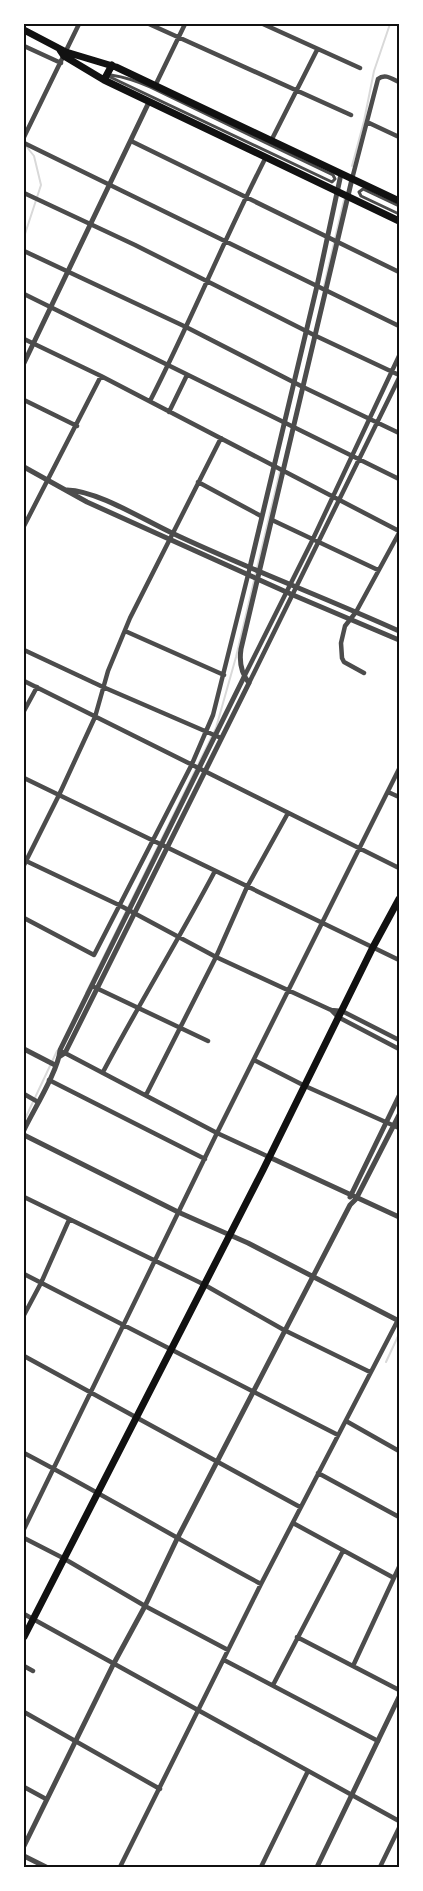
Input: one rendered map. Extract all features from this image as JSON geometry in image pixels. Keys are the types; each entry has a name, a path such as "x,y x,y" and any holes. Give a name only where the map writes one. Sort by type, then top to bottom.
{"main road":[{"path":"24,30 58,48 64,57 104,80 399,222"},
{"path":"64,57 112,66 399,201"},
{"path":"104,80 112,66"},
{"path":"24,1637 203,1284 230,1235 373,947 399,899"}],"street":[{"path":"24,137 79,24"},
{"path":"149,24 350,115"},
{"path":"154,86 185,24"},
{"path":"264,24 317,50 360,68"},
{"path":"24,46 64,57"},
{"path":"271,141 317,50"},
{"path":"110,76 132,79 254,136 333,175 336,179 332,182 110,76"},
{"path":"249,683 244,677 240,662 241,649 352,179 376,83 380,77 388,77 399,82"},
{"path":"24,363 149,102"},
{"path":"367,122 399,137"},
{"path":"131,141 399,272"},
{"path":"24,143 399,326"},
{"path":"150,401 266,157"},
{"path":"24,918 94,955 121,906 206,732 213,715 224,675 342,174"},
{"path":"399,206 362,189 359,192 361,196 399,214"},
{"path":"24,193 206,280 399,376 168,847 132,912 24,1130"},
{"path":"24,251 186,327 303,387 399,433"},
{"path":"24,294 399,479"},
{"path":"24,338 284,470 399,532 356,612 350,619 342,637 342,658 347,664 364,673"},
{"path":"132,912 161,844 312,539 399,356"},
{"path":"24,526 101,376"},
{"path":"169,412 187,376"},
{"path":"24,400 77,426"},
{"path":"221,438 124,631 103,687 95,716 59,795 24,862 121,906 216,957 399,1040"},
{"path":"24,467 87,502 169,540 399,640"},
{"path":"198,482 260,516"},
{"path":"66,490 82,492 399,631"},
{"path":"272,520 378,570"},
{"path":"124,631 224,675"},
{"path":"24,650 103,687 221,738"},
{"path":"24,681 399,868"},
{"path":"24,711 36,687"},
{"path":"24,1529 178,1212 399,769"},
{"path":"24,778 399,960"},
{"path":"388,792 399,797"},
{"path":"146,1095 216,957 247,886 288,813"},
{"path":"103,1072 137,1007 180,937 215,871"},
{"path":"94,987 208,1041"},
{"path":"340,1014 399,1050"},
{"path":"24,1049 55,1065"},
{"path":"62,1051 218,1133 356,1199 399,1217"},
{"path":"254,1060 305,1086 397,1127"},
{"path":"49,1080 205,1159"},
{"path":"24,1094 38,1102"},
{"path":"350,1205 350,1196 399,1096"},
{"path":"24,1846 113,1665 145,1606 177,1539 284,1330 350,1205 356,1199 397,1127 399,1115"},
{"path":"24,1135 399,1320 300,1507 120,1867"},
{"path":"24,1197 154,1262 203,1284 284,1330 370,1372"},
{"path":"24,1315 41,1283 69,1220"},
{"path":"24,1274 338,1435"},
{"path":"24,1356 300,1507"},
{"path":"346,1421 399,1451"},
{"path":"24,1453 261,1584"},
{"path":"318,1474 399,1517"},
{"path":"293,1523 394,1578"},
{"path":"24,1538 64,1558 145,1606 228,1650"},
{"path":"273,1685 343,1551"},
{"path":"353,1666 399,1567"},
{"path":"24,1614 113,1665 399,1821"},
{"path":"297,1637 399,1690"},
{"path":"224,1660 378,1740"},
{"path":"24,1666 32,1671"},
{"path":"317,1867 399,1697"},
{"path":"24,1712 160,1789"},
{"path":"261,1867 308,1771"},
{"path":"24,1787 46,1799"},
{"path":"380,1867 399,1828"},
{"path":"24,1856 46,1867"}],"waterway":[{"path":"352,166 364,121 374,71 390,24"},
{"path":"24,237 41,185 34,156 26,146"},
{"path":"324,286 344,200"},
{"path":"86,993 216,728 236,657 280,471"},
{"path":"24,1121 57,1051"},
{"path":"386,1362 399,1334"}]}
